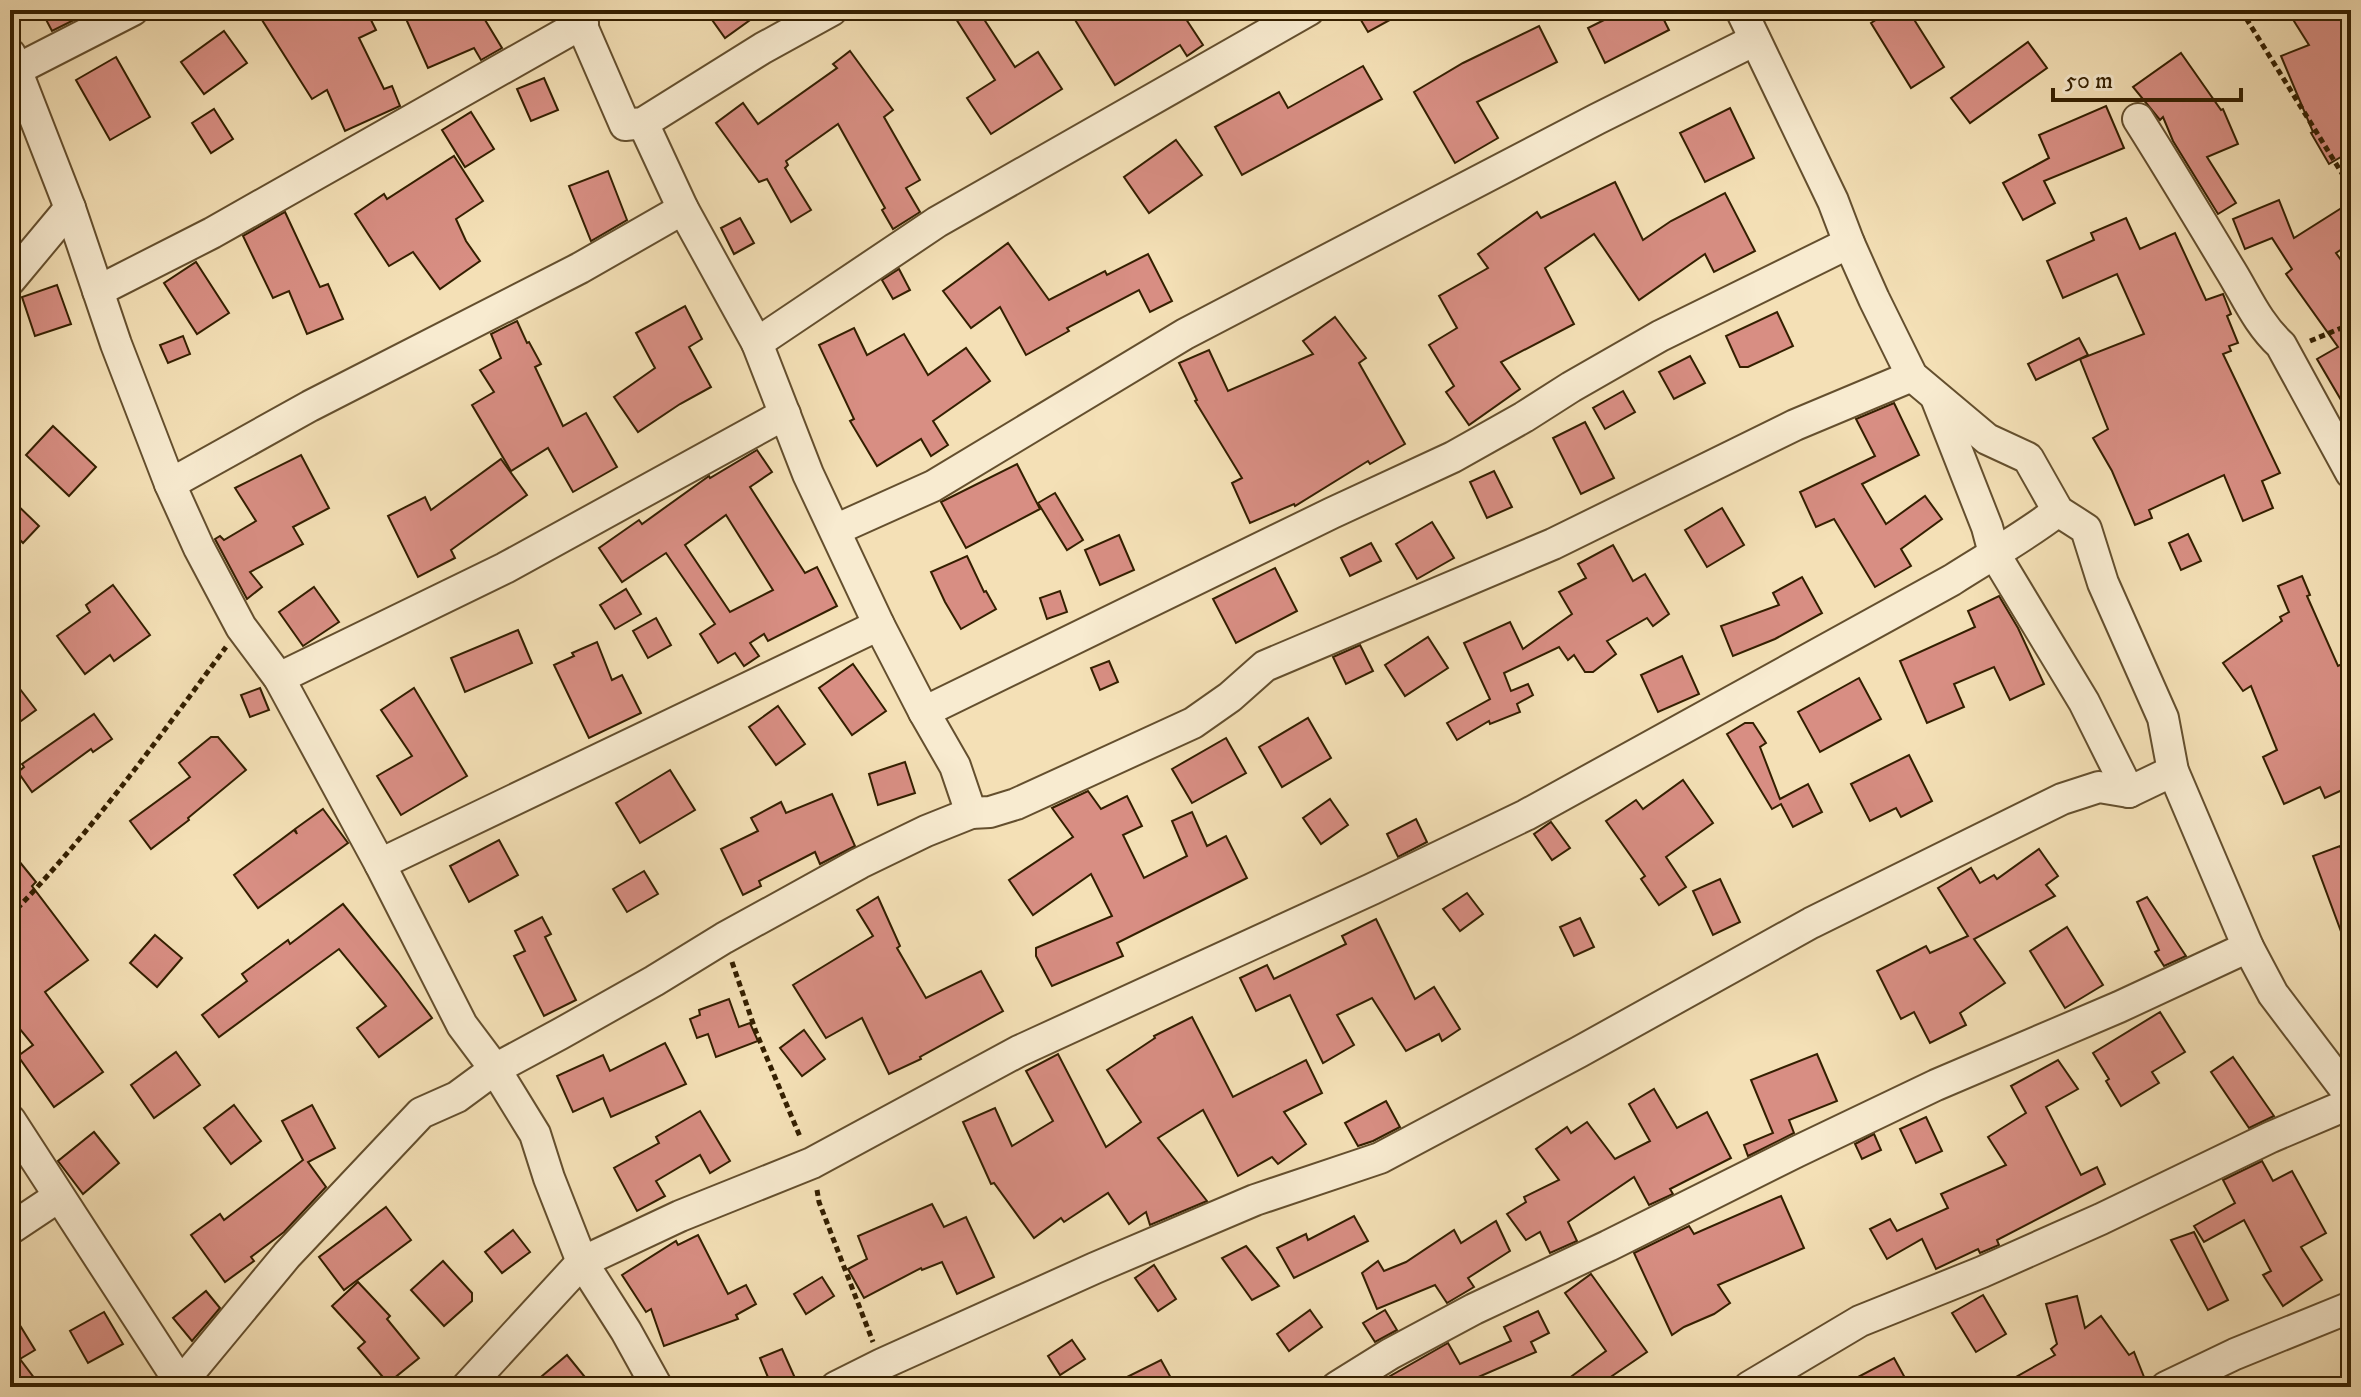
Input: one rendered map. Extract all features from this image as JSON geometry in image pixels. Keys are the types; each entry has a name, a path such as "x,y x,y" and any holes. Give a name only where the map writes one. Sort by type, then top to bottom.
{"street":[{"path":"133,10 12,65 70,208 170,484 199,548 241,627 279,678 380,864 462,1025 495,1069 535,1134 582,1262 657,1387"},
{"path":"98,291 226,225 579,17 625,125 643,123 763,48 832,10"},
{"path":"757,343 937,222 1309,10"},
{"path":"1741,10 1833,201 1849,243 1912,376 1987,439 2028,458 2058,511 2086,529 2103,583 2163,718 2173,771 2248,947 2273,994 2351,1097"},
{"path":"835,530 933,486 1185,334 1755,40"},
{"path":"2138,119 2257,318 2281,345 2351,473"},
{"path":"643,123 683,209 757,343 808,474 879,625 955,766 971,813"},
{"path":"10,280 70,208"},
{"path":"170,484 310,406 580,268 683,209"},
{"path":"924,712 1453,457 1660,336 1849,243"},
{"path":"10,1120 182,1385 287,1255 399,1134 421,1113 457,1097 495,1069 860,863 971,813 990,812 1016,804 1087,774 1193,723 1230,697 1265,666 1553,544 1795,425 1912,376"},
{"path":"1937,399 1987,527 1994,553 2084,702 2129,792"},
{"path":"279,678 505,568 785,414"},
{"path":"467,1387 582,1262 680,1216 812,1163 1019,1051 1526,815 1952,580 2019,540 2058,511"},
{"path":"380,864 879,625"},
{"path":"836,1387 1255,1200 1380,1158 1811,923 2062,799 2099,787 2129,792 2173,771"},
{"path":"1337,1387 1390,1354 1474,1309 1810,1145 1936,1085 2119,1007 2248,947"},
{"path":"1749,1387 1860,1321 1982,1272 2351,1103"},
{"path":"10,1229 58,1197"},
{"path":"2166,1387 2235,1354 2351,1307"}],"path":[{"path":"2241,10 2351,188"},
{"path":"2281,345 2303,344 2351,324"},
{"path":"10,916 139,765 241,627"},
{"path":"724,938 756,1032 812,1163 819,1202 882,1364"}],"building":[{"path":"41,10 94,10 52,31"},
{"path":"278,10 366,10 376,30 359,38 384,89 392,86 400,106 345,131 327,90 312,99 262,20"},
{"path":"402,10 479,10 502,48 481,60 474,48 428,68"},
{"path":"705,10 764,10 725,38"},
{"path":"970,10 978,10 1015,67 1038,52 1062,89 991,134 967,98 995,80 956,19"},
{"path":"1069,10 1180,10 1203,45 1187,56 1180,45 1115,85"},
{"path":"1355,10 1408,10 1368,32"},
{"path":"1624,10 1659,10 1669,30 1605,63 1588,28"},
{"path":"1892,10 1908,10 1944,67 1911,88 1871,23"},
{"path":"2287,10 2341,10 2351,33 2351,151 2329,164 2311,133 2281,56 2309,45"},
{"path":"1539,26 1557,62 1477,102 1498,138 1455,163 1414,92 1463,63"},
{"path":"224,31 247,63 204,94 181,62"},
{"path":"2028,42 2047,68 1970,123 1951,98"},
{"path":"850,51 893,110 884,117 920,180 906,188 920,212 893,229 882,210 885,208 838,124 786,161 788,165 785,168 811,210 791,222 767,179 759,182 716,123 743,103 758,124 837,68 833,64"},
{"path":"2181,53 2223,109 2238,144 2207,157 2236,203 2218,214 2173,141 2163,117 2160,120 2133,87"},
{"path":"116,57 150,117 110,140 76,80"},
{"path":"1363,66 1382,99 1242,175 1215,127 1279,92 1288,108"},
{"path":"544,78 558,110 531,121 517,89"},
{"path":"2106,106 2124,148 2044,181 2055,203 2023,220 2003,183 2049,158 2039,135"},
{"path":"1730,108 1754,158 1705,182 1680,133"},
{"path":"214,109 233,139 211,153 192,123"},
{"path":"471,112 494,149 465,167 442,130"},
{"path":"1176,140 1202,175 1149,213 1124,177"},
{"path":"454,156 483,201 456,219 480,261 440,289 413,252 389,266 355,214 384,194 387,199"},
{"path":"608,171 627,220 591,241 569,186"},
{"path":"1615,182 1643,240 1671,221 1725,193 1755,251 1714,272 1705,254 1639,300 1594,234 1545,268 1574,324 1501,362 1520,389 1469,425 1446,392 1454,386 1429,345 1457,328 1439,296 1488,268 1478,254 1537,212 1541,218"},
{"path":"2279,200 2294,238 2351,202 2351,243 2336,253 2351,274 2351,417 2317,359 2338,347 2286,274 2292,269 2272,238 2245,249 2233,219"},
{"path":"285,212 320,287 328,284 343,319 307,334 289,291 273,298 243,236"},
{"path":"740,218 754,243 734,254 721,228"},
{"path":"2126,218 2140,249 2175,233 2206,300 2223,294 2231,314 2227,316 2238,343 2229,346 2231,351 2223,354 2280,473 2262,481 2273,508 2243,521 2224,475 2149,510 2152,518 2135,525 2112,471 2093,438 2108,429 2080,359 2144,334 2117,274 2063,298 2047,261 2094,240 2091,233"},
{"path":"1008,243 1049,300 1105,271 1107,275 1148,254 1172,301 1150,312 1139,290 1067,328 1069,331 1026,355 1000,307 971,328 943,291"},
{"path":"196,262 229,313 197,334 164,283"},
{"path":"899,269 910,290 893,299 882,280"},
{"path":"57,285 71,324 35,336 22,297"},
{"path":"685,306 702,339 689,347 711,387 638,432 614,397 655,368 636,333"},
{"path":"1777,312 1793,346 1748,367 1740,367 1726,336"},
{"path":"1335,317 1366,358 1359,363 1405,444 1370,464 1368,461 1295,506 1250,523 1232,483 1242,478 1195,401 1179,363 1209,350 1228,391 1313,354 1303,341"},
{"path":"517,321 541,364 535,367 563,426 586,413 617,467 573,492 548,448 511,471 472,405 494,392 480,370 501,358 491,334"},
{"path":"854,328 867,355 904,334 928,375 966,348 990,381 933,421 948,445 931,456 921,439 877,466 850,421 854,419 819,345"},
{"path":"183,336 190,354 168,363 160,345"},
{"path":"2079,338 2088,355 2036,380 2028,364"},
{"path":"1690,356 1705,383 1674,399 1659,372"},
{"path":"1623,391 1635,412 1605,429 1593,408"},
{"path":"1894,403 1919,455 1862,484 1886,524 1925,496 1942,519 1901,549 1911,566 1875,587 1834,519 1816,527 1800,492 1875,456 1856,419"},
{"path":"1585,422 1614,478 1581,494 1553,438"},
{"path":"53,426 96,467 69,496 26,455"},
{"path":"757,450 772,472 750,487 805,573 817,567 837,606 768,641 764,634 750,643 759,656 744,666 735,653 718,663 700,634 715,624 666,553 622,582 599,548 639,520 642,524","holes":["726,515 773,590 730,612 685,545"]},
{"path":"301,455 329,508 293,527 303,544 250,572 262,587 247,599 215,539 220,536 224,540 256,521 235,488"},
{"path":"501,459 527,495 451,550 455,558 418,577 388,516 425,497 431,510"},
{"path":"1017,464 1040,509 966,548 941,502"},
{"path":"1494,471 1512,507 1487,518 1470,482"},
{"path":"1055,493 1083,540 1067,550 1038,503"},
{"path":"10,498 39,526 23,543 10,530"},
{"path":"1722,508 1744,545 1707,567 1685,530"},
{"path":"1432,522 1454,558 1417,579 1396,544"},
{"path":"2188,534 2201,561 2181,570 2169,543"},
{"path":"1119,535 1134,570 1100,585 1085,550"},
{"path":"1371,543 1381,561 1350,576 1341,558"},
{"path":"1613,545 1633,581 1645,574 1669,614 1653,626 1647,618 1607,641 1616,654 1593,672 1585,672 1574,655 1568,660 1559,647 1504,673 1511,691 1528,684 1533,695 1517,704 1520,712 1490,724 1489,721 1457,740 1447,723 1490,699 1464,643 1510,622 1523,649 1572,614 1559,592 1586,578 1578,564"},
{"path":"967,556 996,609 961,629 931,572"},
{"path":"1275,568 1297,611 1236,643 1213,599"},
{"path":"2302,576 2310,595 2307,596 2338,666 2351,660 2351,786 2325,798 2320,787 2284,804 2263,757 2277,750 2251,686 2243,691 2223,663 2282,621 2280,617 2289,612 2278,586"},
{"path":"1802,577 1822,613 1775,639 1733,656 1721,626 1779,605 1773,593"},
{"path":"113,585 150,635 114,661 110,655 85,674 57,636 90,612 86,605"},
{"path":"314,587 339,622 303,646 279,612"},
{"path":"626,589 641,614 615,629 600,605"},
{"path":"1060,591 1067,612 1047,619 1040,598"},
{"path":"1999,596 2044,684 2010,700 1994,667 1954,684 1964,707 1927,723 1900,661 1975,627 1968,611"},
{"path":"656,618 671,645 648,658 633,631"},
{"path":"518,630 532,663 465,692 451,658"},
{"path":"1428,637 1448,668 1405,696 1385,665"},
{"path":"597,642 612,680 622,675 641,713 589,738 554,665"},
{"path":"1360,645 1373,671 1346,684 1333,657"},
{"path":"1682,656 1699,694 1658,712 1641,675"},
{"path":"1109,661 1118,682 1100,690 1091,668"},
{"path":"853,664 886,711 852,735 819,688"},
{"path":"10,676 36,710 10,729"},
{"path":"1859,678 1881,719 1820,752 1798,712"},
{"path":"260,688 269,710 250,717 241,695"},
{"path":"414,688 467,776 401,815 377,776 412,756 381,710"},
{"path":"778,706 805,744 776,765 749,727"},
{"path":"94,714 112,739 93,752 91,749 32,792 18,772 24,767 22,764"},
{"path":"1308,718 1331,758 1282,787 1259,747"},
{"path":"1745,723 1753,723 1766,743 1760,747 1780,799 1808,784 1822,812 1793,827 1781,804 1772,809 1727,734"},
{"path":"211,737 218,737 246,770 151,849 130,821 190,777 179,763"},
{"path":"1226,738 1246,773 1192,803 1172,769"},
{"path":"1909,755 1932,801 1901,817 1896,808 1870,821 1851,784"},
{"path":"905,762 915,793 878,805 869,774"},
{"path":"670,770 695,810 640,843 616,803"},
{"path":"1683,780 1713,823 1666,857 1686,887 1659,905 1641,879 1645,876 1606,821 1636,800 1643,809"},
{"path":"1088,791 1101,809 1127,796 1142,826 1123,835 1144,878 1187,856 1172,821 1192,812 1207,846 1226,836 1247,878 1117,943 1123,956 1052,986 1036,956 1036,948 1112,916 1091,874 1033,915 1009,880 1073,837 1052,808"},
{"path":"832,794 855,846 820,864 815,852 759,881 761,886 743,895 721,849 758,831 751,818 781,802 786,813"},
{"path":"1330,799 1348,825 1321,844 1303,818"},
{"path":"323,809 348,843 258,908 234,875 294,830 297,834 295,829"},
{"path":"1416,819 1427,842 1398,857 1387,834"},
{"path":"1551,822 1570,848 1552,860 1534,834"},
{"path":"499,840 518,875 469,902 450,866"},
{"path":"2340,846 2351,876 2351,953 2313,856"},
{"path":"2039,849 2058,876 2046,885 2055,896 1974,939 2005,983 1960,1013 1966,1025 1930,1043 1914,1012 1901,1019 1877,971 1926,946 1930,953 1968,936 1938,888 1971,868 1980,883 1994,875 1997,879"},
{"path":"10,850 36,882 32,886 88,960 45,992 103,1072 54,1107 18,1056 33,1045 10,1017"},
{"path":"644,871 658,894 627,912 613,889"},
{"path":"1720,879 1740,922 1713,935 1693,891"},
{"path":"1467,893 1483,914 1460,931 1443,909"},
{"path":"878,897 900,946 897,948 926,998 981,971 1003,1011 889,1074 862,1018 826,1038 793,985 873,936 857,910"},
{"path":"2147,897 2186,956 2164,966 2155,952 2159,950 2137,902"},
{"path":"343,904 432,1018 379,1057 357,1028 386,1006 339,949 219,1037 202,1015 247,981 242,974 288,940 290,944"},
{"path":"542,917 551,934 545,937 576,1000 544,1016 514,956 525,951 515,931"},
{"path":"1580,918 1594,947 1574,956 1560,927"},
{"path":"1376,919 1415,999 1434,987 1460,1029 1442,1041 1439,1034 1406,1051 1372,998 1337,1015 1354,1045 1323,1063 1290,995 1256,1011 1240,978 1267,965 1274,979 1346,944 1342,936"},
{"path":"2067,927 2103,985 2065,1008 2030,951"},
{"path":"155,935 182,958 157,987 130,963"},
{"path":"729,999 739,1027 750,1023 758,1041 716,1057 708,1034 697,1038 690,1019 700,1015 699,1010"},
{"path":"2160,1012 2185,1052 2152,1072 2159,1083 2121,1106 2093,1053"},
{"path":"1192,1017 1233,1097 1306,1060 1322,1093 1284,1112 1306,1144 1278,1164 1272,1157 1238,1176 1203,1110 1158,1138 1207,1201 1150,1225 1146,1212 1129,1224 1108,1193 1064,1222 1061,1218 1034,1238 994,1183 991,1184 963,1122 995,1108 1012,1146 1053,1121 1026,1071 1058,1054 1106,1147 1141,1122 1107,1070 1154,1036"},
{"path":"804,1030 825,1059 802,1076 780,1048"},
{"path":"665,1043 686,1084 611,1117 603,1098 573,1112 557,1076 603,1055 610,1071"},
{"path":"176,1052 200,1085 154,1118 131,1085"},
{"path":"1817,1054 1837,1101 1789,1120 1794,1133 1748,1156 1744,1145 1773,1133 1751,1080"},
{"path":"2233,1057 2274,1116 2249,1128 2211,1072"},
{"path":"2058,1060 2078,1089 2046,1107 2081,1175 2097,1167 2105,1184 1997,1240 1999,1245 1980,1253 1978,1249 1936,1269 1922,1239 1887,1259 1870,1229 1890,1219 1897,1231 1948,1208 1941,1194 2006,1165 1988,1137 2026,1113 2011,1086"},
{"path":"1654,1089 1677,1128 1707,1112 1731,1158 1670,1189 1673,1194 1649,1205 1634,1177 1568,1222 1577,1241 1550,1253 1540,1232 1526,1240 1507,1214 1526,1202 1524,1197 1559,1180 1536,1149 1567,1127 1571,1133 1587,1122 1615,1159 1650,1141 1629,1104"},
{"path":"1386,1101 1400,1127 1358,1146 1345,1123"},
{"path":"234,1105 261,1141 231,1164 204,1128"},
{"path":"312,1105 335,1148 308,1162 326,1187 284,1232 251,1257 254,1261 225,1282 191,1235 220,1214 224,1220 303,1160 282,1121"},
{"path":"700,1111 730,1161 710,1173 700,1155 656,1181 665,1196 637,1211 614,1168 659,1143 656,1137"},
{"path":"1926,1117 1942,1151 1916,1163 1900,1129"},
{"path":"94,1132 119,1163 83,1194 58,1161"},
{"path":"1874,1134 1881,1150 1862,1159 1855,1144"},
{"path":"2262,1161 2273,1181 2292,1171 2326,1233 2301,1247 2322,1280 2283,1306 2263,1275 2271,1271 2244,1220 2204,1242 2194,1226 2235,1203 2223,1180"},
{"path":"1781,1196 1804,1248 1718,1285 1730,1303 1672,1335 1634,1253 1689,1226 1694,1234"},
{"path":"932,1204 944,1227 966,1217 994,1277 957,1294 942,1262 921,1268 864,1298 848,1269 867,1259 858,1236"},
{"path":"386,1207 411,1240 344,1290 319,1257"},
{"path":"1354,1216 1368,1241 1294,1278 1277,1248 1306,1234 1308,1240"},
{"path":"1496,1221 1510,1251 1468,1278 1474,1287 1447,1303 1435,1285 1377,1309 1362,1273 1378,1261 1384,1271 1406,1262 1454,1230 1461,1243"},
{"path":"513,1230 530,1252 502,1273 485,1252"},
{"path":"2194,1232 2228,1300 2208,1310 2171,1240"},
{"path":"698,1235 728,1294 746,1285 756,1304 736,1315 738,1319 664,1346 651,1309 646,1312 622,1275 676,1241 678,1245"},
{"path":"1246,1246 1279,1286 1252,1300 1222,1258"},
{"path":"443,1261 472,1293 472,1301 444,1326 411,1290"},
{"path":"1154,1265 1176,1299 1158,1311 1135,1278"},
{"path":"1591,1274 1647,1352 1596,1387 1557,1387 1606,1351 1565,1293"},
{"path":"822,1277 834,1296 806,1314 794,1294"},
{"path":"358,1282 390,1316 387,1319 419,1358 388,1383 358,1348 365,1342 332,1306"},
{"path":"206,1291 220,1308 192,1341 173,1318"},
{"path":"1983,1295 2006,1334 1976,1352 1952,1313"},
{"path":"2077,1296 2085,1328 2101,1316 2129,1355 2134,1352 2148,1387 1998,1387 2055,1355 2051,1349 2057,1344 2046,1304"},
{"path":"10,1309 35,1350 20,1359 41,1387 10,1387"},
{"path":"1310,1310 1322,1327 1289,1351 1277,1334"},
{"path":"1385,1310 1397,1330 1375,1342 1363,1323"},
{"path":"1538,1311 1549,1333 1531,1342 1536,1352 1469,1381 1472,1387 1371,1387 1448,1343 1460,1364 1511,1341 1504,1327"},
{"path":"104,1312 123,1344 88,1363 70,1331"},
{"path":"1072,1340 1085,1359 1060,1375 1048,1356"},
{"path":"782,1349 799,1387 772,1387 760,1358"},
{"path":"567,1355 593,1387 529,1387"},
{"path":"1894,1358 1910,1387 1839,1387"},
{"path":"1161,1360 1171,1378 1154,1387 1107,1387"}]}
